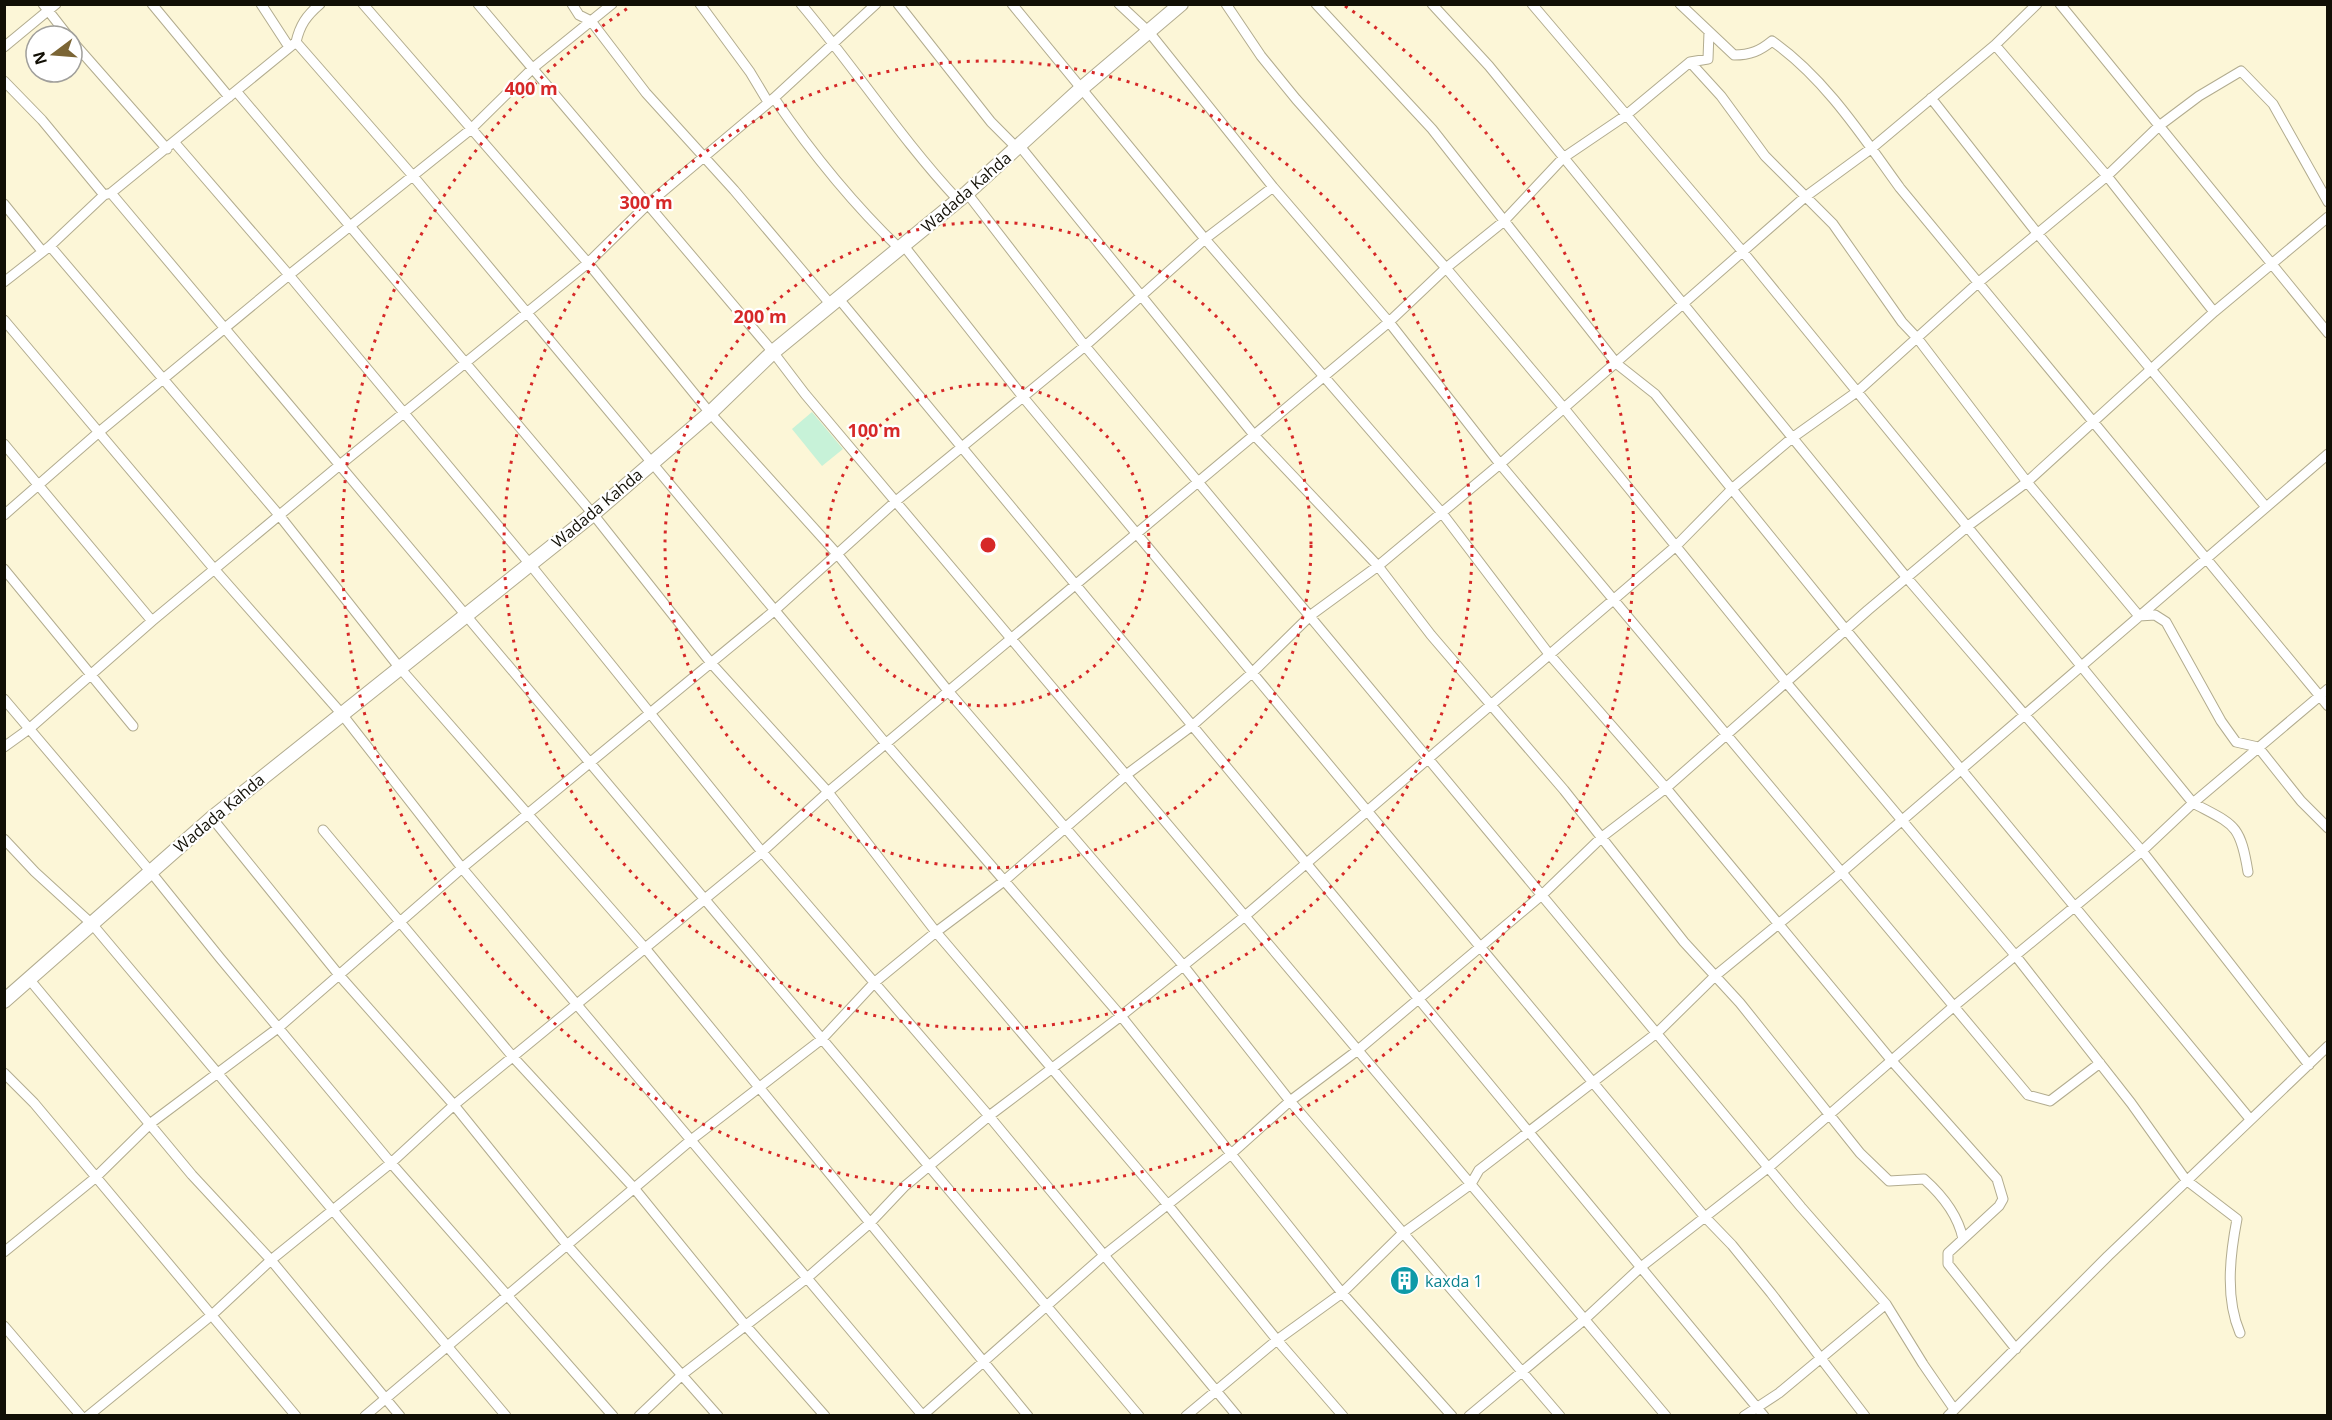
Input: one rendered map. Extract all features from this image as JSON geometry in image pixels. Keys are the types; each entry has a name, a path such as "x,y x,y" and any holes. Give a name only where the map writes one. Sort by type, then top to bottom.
{"main road":[{"name":"Wadada Kahda","path":"4,1001 212,818 593,514 710,413 773,352 962,197 1082,88 1181,4"}],"street":[{"path":"152,4 351,225 593,514 711,663 828,792 936,932 1168,1204 1277,1340 1343,1416"},
{"path":"261,4 293,45 413,176 527,311 774,611 1121,1016 1342,1293 1452,1416"},
{"path":"4,282 46,249 108,194 171,146 293,45 304,21 320,4"},
{"path":"363,4 470,130 588,263 710,413 838,555 949,692 1068,828 1182,964 1290,1101 1560,1416"},
{"path":"478,4 773,352 805,394 1665,1416"},
{"path":"572,4 579,15 591,21 646,93 962,446 1764,1416"},
{"path":"4,515 99,432 289,275 470,130 533,68 612,4"},
{"path":"700,4 771,100 826,169 871,221 902,248 1593,1083 1704,1216 1732,1245 1866,1416"},
{"path":"801,4 834,43 925,165 962,197 1658,1032 1839,1253 1886,1304 1951,1412 2186,1180 2328,1046"},
{"path":"4,747 29,729 152,621 341,464 588,263 648,204 771,100 876,4"},
{"path":"898,4 992,122 1018,146 1254,435 1378,566 1489,706 1602,837 1684,942 1715,975 1860,1152 1888,1181 1924,1179 1938,1192 1960,1224 1963,1239"},
{"path":"1012,4 1205,238 1442,513 1549,654 1666,788 1892,1061 1997,1179 2003,1199 1999,1206 1948,1253 1948,1264 2016,1350"},
{"path":"1119,4 1149,32 1273,187 1389,322 1500,464 2028,1095 2050,1101 2100,1063"},
{"path":"1226,4 1261,56 1296,99 1446,268 1563,407 1785,681 2015,955 2100,1063 2186,1180 2237,1219 2231,1254 2233,1317 2240,1333"},
{"path":"1316,4 1432,129 1617,364 1655,394 1846,630 2250,1119"},
{"path":"1432,4 1489,66 1684,302 1907,578 2142,851 2309,1065"},
{"path":"1532,4 1743,252 2193,803 2233,824 2243,840 2248,872"},
{"path":"1680,4 1734,55 1748,55 1762,50 1772,41 1791,54 1814,77 1872,148 1900,188 2205,560 2328,706"},
{"path":"365,1416 691,1140 822,1039 875,982 1004,881 1068,828 1126,775 1192,725 1253,672 1311,615 1378,566 1442,513 1563,407 1617,364 1684,302 1805,197 1872,148 1995,45 2037,4"},
{"path":"2060,4 2328,333"},
{"path":"4,47 50,7 61,24"},
{"path":"88,1416 213,1314 271,1260 391,1163 454,1106 762,852 828,792 887,745 1389,322 1446,268 1503,222 1563,158 1625,116 1689,62 1708,59 1709,32"},
{"path":"1995,45 2107,176 2214,312"},
{"path":"84,54 289,275 529,563 762,852 989,1116 1237,1416"},
{"path":"1689,62 1720,96 1765,156 1833,224 1902,322 1918,339 2027,482 2139,616"},
{"path":"639,1416 683,1374 807,1278 870,1223 905,1186 989,1116 1121,1016 1182,964 1245,916 1368,812 1676,546 1733,488 1792,438 1858,392 1979,282 2107,176 2159,126 2199,96 2241,71 2273,104 2328,202"},
{"path":"4,81 42,120 227,328 1138,1416"},
{"path":"1931,98 2037,233 2266,507"},
{"path":"4,1252 95,1178 151,1123 278,1028 462,868 774,611 896,501 1141,298 1205,238 1273,187"},
{"path":"4,204 164,379 279,516 399,667 645,948 758,1089 1028,1416"},
{"path":"4,320 215,570 342,713 462,868 923,1415 1103,1256 1230,1155 1290,1101 1358,1050 1479,945 1543,894 1602,837 1666,788 1785,681 1968,526 2027,482 2214,312 2328,216"},
{"path":"4,444 152,621"},
{"path":"1186,1416 1277,1340 1342,1293 1402,1234 1471,1184 1479,1170 1658,1032 1715,975 1842,872 2328,454"},
{"path":"4,569 133,726"},
{"path":"2139,616 2155,615 2166,622 2221,721 2236,742 2258,747 2301,801 2328,828"},
{"path":"1470,1416 1585,1319 1641,1267 1769,1167 1953,1007 2142,851 2193,803 2328,689"},
{"path":"4,699 150,871 391,1163 613,1416"},
{"path":"212,818 339,975 454,1106 567,1245 718,1416"},
{"path":"323,830 513,1058 634,1188 746,1326 825,1416"},
{"path":"4,839 35,872 92,924 506,1416"},
{"path":"29,979 192,1175 271,1260 400,1416"},
{"path":"4,1074 34,1103 95,1178 213,1314 296,1416"},
{"path":"1744,1416 1779,1393 1820,1356 1886,1304"},
{"path":"4,1326 81,1416"}],"green space":[{"path":"812,412 843,449 822,466 792,429"}],"place":[{"name":"kaxda 1","path":"1404,1281"}]}
